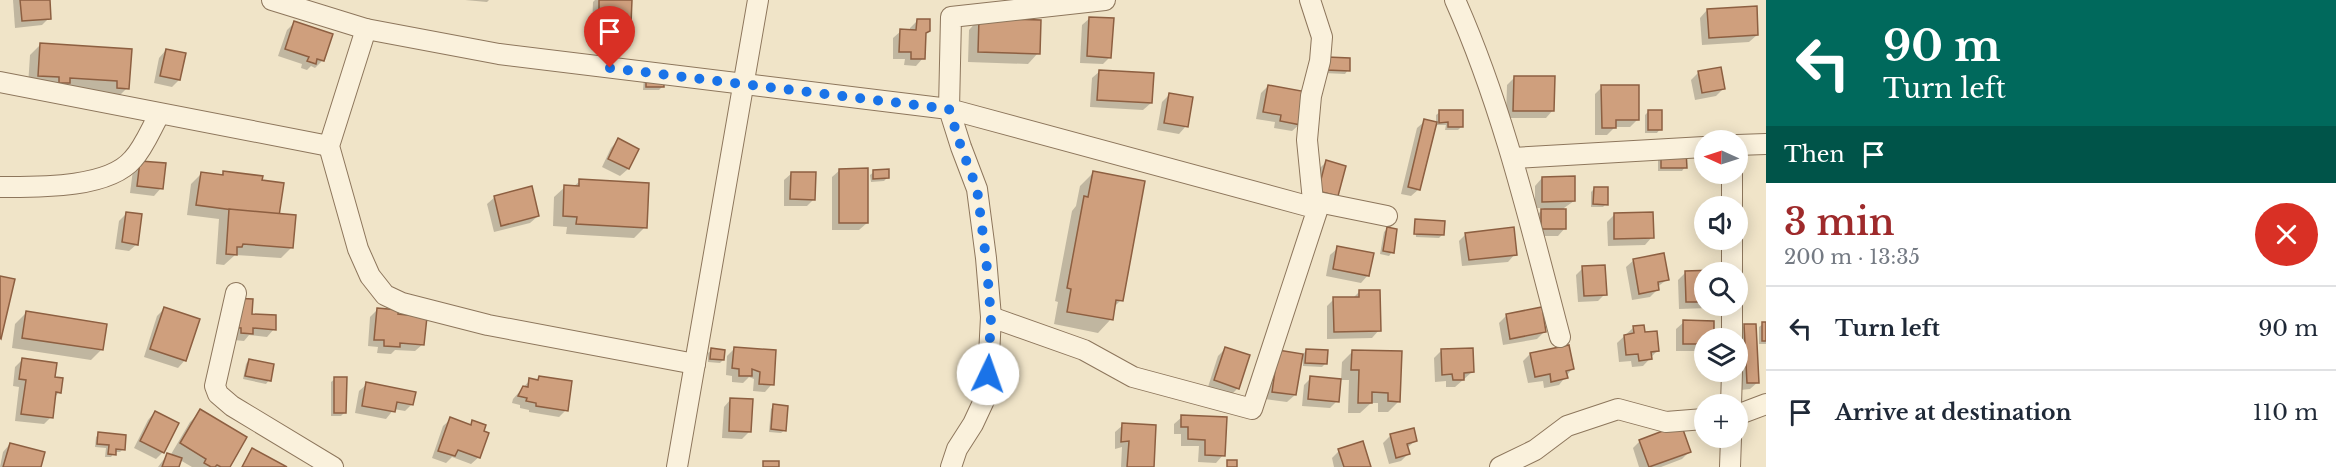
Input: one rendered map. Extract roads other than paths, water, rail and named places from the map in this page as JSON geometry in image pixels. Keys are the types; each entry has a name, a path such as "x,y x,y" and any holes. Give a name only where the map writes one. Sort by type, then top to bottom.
{"street":[{"path":"272,0 366,29 499,54 949,109 1311,207 1317,211 1252,409 1132,377 1084,350 991,317"},
{"path":"677,467 758,0"},
{"path":"951,467 957,449 973,424 987,394 991,317 977,189 949,109 951,8 1105,0"},
{"path":"1310,0 1322,37 1320,61 1311,96 1307,140 1313,201 1387,216"},
{"path":"1455,0 1471,36 1513,158 1560,337"},
{"path":"366,29 329,146 358,249 370,276 385,295 402,303 488,325 695,364"},
{"path":"0,82 159,115 329,146"},
{"path":"0,187 81,183 110,175 133,160 159,115"},
{"path":"1748,145 1766,144"},
{"path":"1513,158 1694,148"},
{"path":"236,293 215,386 218,394 255,421 333,467"},
{"path":"1748,411 1766,404"},
{"path":"1500,467 1535,450 1567,426 1618,409 1666,422 1694,420"},
{"path":"1730,467 1731,448"}]}
